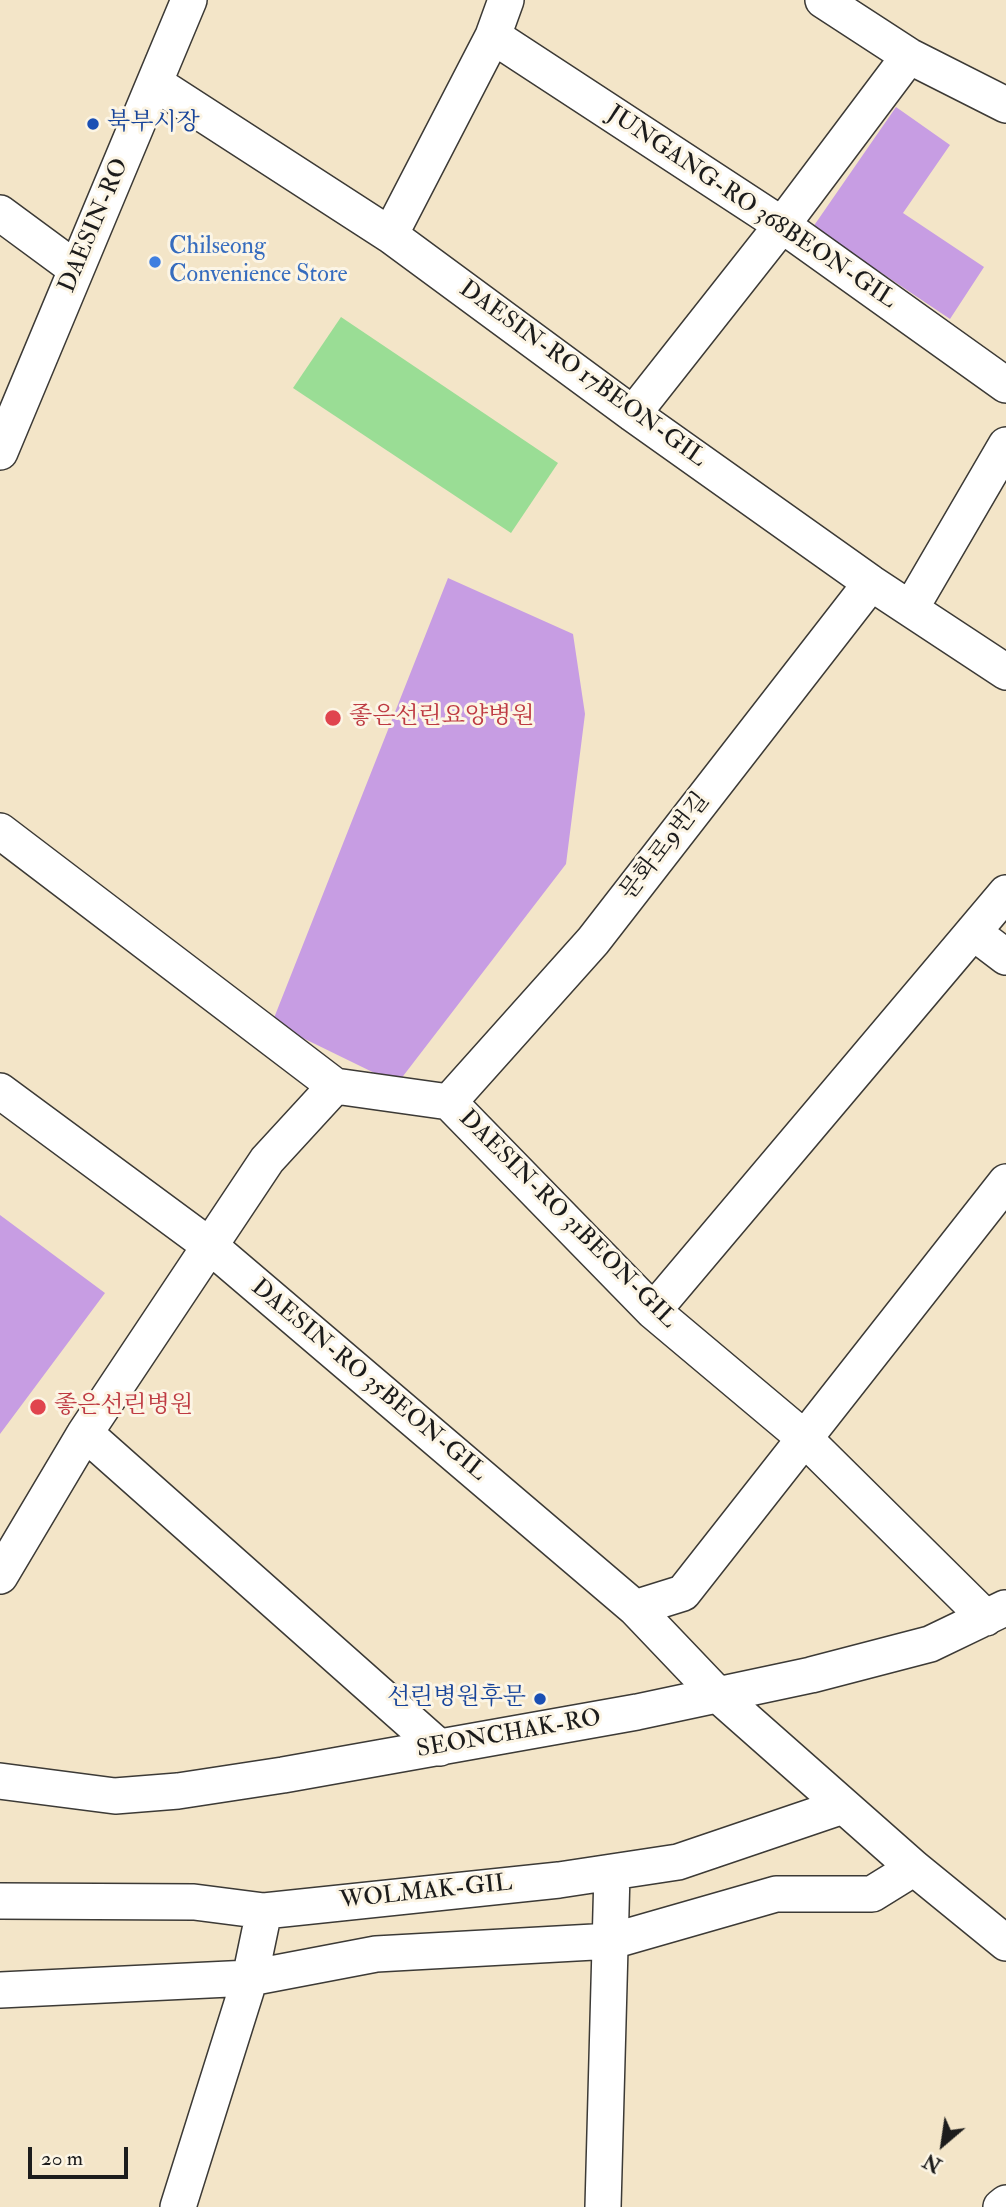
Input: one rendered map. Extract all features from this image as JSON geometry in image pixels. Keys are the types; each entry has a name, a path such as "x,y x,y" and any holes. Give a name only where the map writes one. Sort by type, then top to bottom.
{"street":[{"name":"DAESIN-RO","path":"0,452 189,0"},
{"path":"390,235 493,36 506,0"},
{"path":"823,0 909,56 1005,94"},
{"name":"JUNGANG-RO 368BEON-GIL","path":"493,36 782,225 1006,385"},
{"path":"633,414 782,225 909,56"},
{"name":"DAESIN-RO 17BEON-GIL","path":"155,83 390,235 633,414 871,583 1006,672"},
{"path":"0,213 76,270"},
{"path":"911,608 1006,445"},
{"name":"문화로9번길","path":"449,1102 593,941 871,583"},
{"name":"DAESIN-RO 31BEON-GIL","path":"0,831 335,1086 449,1102 653,1311 803,1437 996,1612"},
{"path":"653,1311 1006,893"},
{"path":"974,932 1006,957"},
{"path":"0,1576 85,1433 267,1160 335,1086"},
{"name":"DAESIN-RO 35BEON-GIL","path":"0,1091 210,1246 635,1608 717,1694 914,1868 1006,1942"},
{"path":"635,1608 683,1593 1006,1182"},
{"path":"85,1433 440,1748"},
{"name":"SEONCHAK-RO","path":"0,1781 115,1796 191,1789 440,1748 717,1694 930,1644 996,1612"},
{"name":"WOLMAK-GIL","path":"0,1901 194,1902 264,1911 612,1873 678,1862 843,1806"},
{"path":"0,1990 250,1978 376,1954 612,1941 776,1894 872,1894 914,1868"},
{"path":"603,2207 612,1873"},
{"path":"178,2207 250,1978 264,1911"},
{"path":"1001,2207 1006,2203"}],"green space":[{"path":"341,317 558,463 511,533 293,388"}],"building":[{"path":"896,107 950,145 903,213 984,267 950,319 813,227"},
{"path":"448,578 573,634 585,714 566,864 397,1084 272,1023"},
{"path":"0,1215 105,1293 0,1434"}],"place":[{"name":"북부시장","path":"93,124"},
{"name":"Chilseong Convenience Store","path":"155,262"},
{"name":"좋은선린요양병원","path":"333,718"},
{"name":"좋은선린병원","path":"38,1407"},
{"name":"선린병원후문","path":"540,1699"}]}
